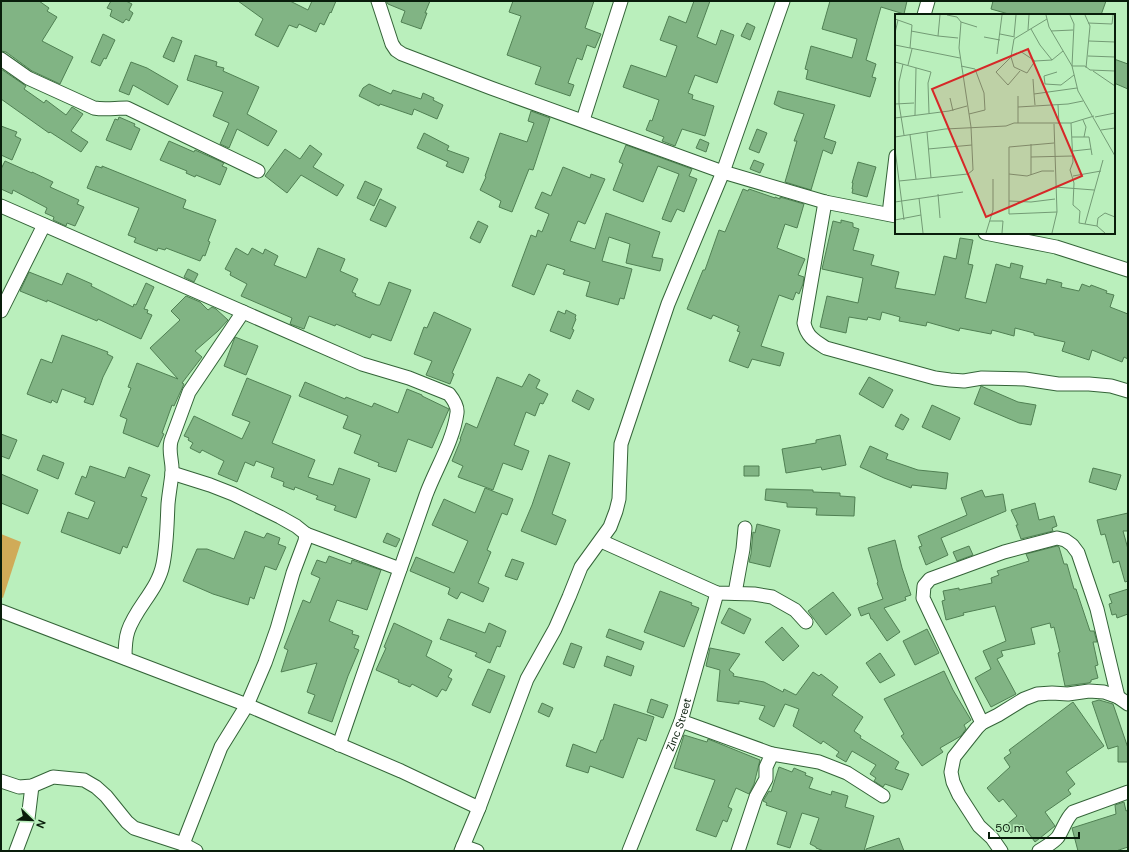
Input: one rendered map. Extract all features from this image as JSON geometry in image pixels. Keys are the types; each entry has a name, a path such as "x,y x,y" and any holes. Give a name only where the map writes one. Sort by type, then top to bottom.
{"street":[{"path":"378,1 392,44 396,50 402,54 491,88 723,172 825,202 893,215 895,176"},
{"path":"582,120 621,1"},
{"path":"477,851 462,848 479,808 527,679 555,629 581,567 610,527 616,512 619,499 621,444 668,304 723,172 770,42 783,1"},
{"path":"924,14 928,1"},
{"path":"1,58 28,78 94,108 103,110 127,108 258,171"},
{"path":"825,202 804,323 806,331 812,339 826,348 935,378 964,381 982,378 1025,379 1058,384 1111,386 1128,391"},
{"path":"1,206 362,364 409,378 449,394 452,398 457,409 451,433 427,492 339,745"},
{"path":"1,311 44,225"},
{"path":"990,234 1056,247 1128,270"},
{"path":"125,658 125,644 128,630 156,584 163,566 172,473 172,462 169,449 189,392 243,312"},
{"path":"172,473 210,484 280,517 296,526 306,534 400,569"},
{"path":"735,593 743,549 745,528"},
{"path":"183,844 221,747 247,705 265,663 306,534"},
{"path":"982,723 923,598 924,586 930,579 1004,552 1057,538 1072,544 1078,553 1097,609 1123,701"},
{"path":"600,541 717,593 754,594 772,597 795,610 806,622"},
{"name":"Zinc Street","path":"629,851 681,721 717,593"},
{"path":"2,613 247,705 408,774 479,808"},
{"path":"1002,851 992,838 979,826 959,795 953,782 951,772 954,757 982,723 1024,699 1037,694 1068,694 1089,691 1104,692 1123,701"},
{"path":"681,721 772,754 819,762 847,773 883,796"},
{"path":"738,851 756,797 766,779 766,767 772,754"},
{"path":"1,781 19,787 32,786 52,777 84,780 96,787 106,796 127,822 134,828 183,844 196,851"},
{"path":"16,851 28,819 32,786"},
{"path":"1039,851 1056,839 1067,818 1073,812 1128,792"}],"shaded area":[{"path":"1,534 21,542 3,598 1,597"}],"building":[{"path":"1,1 39,1 49,8 47,11 57,17 42,41 73,57 60,84 32,71 6,52 1,51"},
{"path":"111,1 126,1 132,4 129,10 133,13 129,21 126,19 123,23 110,16 112,10 107,8"},
{"path":"238,1 290,1 308,10 312,1 336,1 324,25 320,23 316,32 299,24 297,28 289,25 278,47 255,35 263,19"},
{"path":"386,1 430,1 421,29 401,22 405,11 388,4"},
{"path":"513,1 594,1 585,28 601,34 595,48 587,45 582,60 577,58 568,83 574,85 570,96 535,84 541,67 507,55 521,16 509,12"},
{"path":"694,1 710,1 697,37 716,45 721,30 734,35 717,83 695,75 688,93 693,95 692,99 714,106 705,136 682,129 675,146 662,141 664,137 646,130 650,120 652,121 659,100 623,87 631,65 666,77 677,46 660,40 669,16 686,23"},
{"path":"830,1 907,1 904,14 881,7 866,60 876,64 872,77 876,78 870,97 806,79 808,70 805,69 811,46 852,58 857,39 822,29"},
{"path":"993,1 1106,1 1101,14 1008,14 991,9"},
{"path":"747,23 755,27 750,40 741,36"},
{"path":"103,34 115,40 106,59 104,58 100,66 91,62"},
{"path":"172,37 182,41 174,62 163,57"},
{"path":"195,55 217,62 216,66 224,68 223,71 259,87 247,114 277,131 268,146 237,129 229,148 220,144 229,123 213,116 223,92 187,80"},
{"path":"1115,59 1128,64 1128,89 1115,83"},
{"path":"131,62 147,68 178,86 168,105 133,85 129,95 119,91"},
{"path":"1,69 26,86 24,89 44,103 46,100 66,115 72,107 83,114 71,131 88,142 81,152 50,132 49,133 1,99"},
{"path":"369,84 391,94 393,90 421,99 423,93 434,98 433,100 443,105 437,119 414,109 412,115 380,104 379,106 359,96 363,88"},
{"path":"778,91 835,105 824,138 836,142 832,154 823,150 811,190 785,182 797,141 794,141 804,114 782,108 774,104"},
{"path":"531,111 550,118 533,170 529,169 512,212 499,207 501,201 480,190 486,177 485,176 500,133 527,142 534,123 528,121"},
{"path":"119,117 135,124 134,126 140,129 131,150 106,140 115,119 118,120"},
{"path":"1,126 17,132 15,136 21,139 12,160 1,155"},
{"path":"757,129 767,133 759,153 749,149"},
{"path":"424,133 449,146 447,150 469,158 463,173 446,166 448,162 417,148"},
{"path":"700,139 709,143 706,152 696,148"},
{"path":"169,141 194,152 195,150 224,163 222,166 227,168 220,185 196,175 195,177 186,173 187,171 160,160"},
{"path":"310,145 322,154 313,167 344,185 337,196 301,175 287,193 265,176 285,149 300,159"},
{"path":"626,145 692,169 689,176 697,179 684,212 677,209 671,222 662,219 679,174 658,166 643,202 613,190 623,164 619,162"},
{"path":"754,160 764,164 760,173 750,169"},
{"path":"5,161 53,182 50,187 79,200 77,204 84,207 75,226 67,223 66,226 53,220 54,217 45,213 47,208 13,190 12,194 1,189 1,169"},
{"path":"858,162 876,167 867,197 852,193 852,183"},
{"path":"96,166 102,168 102,166 186,200 183,208 216,220 208,241 210,242 205,256 203,255 200,261 166,248 165,250 158,248 157,251 134,242 136,238 128,235 139,208 87,188"},
{"path":"563,167 590,178 591,174 605,179 585,224 578,221 570,241 595,249 606,213 660,232 652,257 663,259 660,271 626,263 630,244 609,237 602,261 632,269 624,299 620,298 618,305 586,296 590,282 563,274 565,270 547,264 534,295 512,286 531,235 536,237 538,230 542,232 549,214 535,208 542,192 551,196"},
{"path":"365,181 382,189 374,206 357,198"},
{"path":"743,189 748,191 749,189 775,198 780,199 780,197 804,204 797,228 785,224 777,248 805,259 798,275 804,277 803,284 799,294 796,292 793,300 779,295 761,346 784,353 780,366 752,359 748,368 729,361 740,332 737,331 739,326 713,315 711,319 687,309 703,270 705,270 719,230 725,232"},
{"path":"380,199 396,207 386,227 370,220"},
{"path":"841,220 853,223 853,227 859,229 853,250 874,255 871,265 899,272 895,288 935,295 944,256 956,259 960,238 973,240 968,264 973,265 965,298 986,303 996,264 1010,268 1011,263 1023,266 1020,278 1046,284 1047,279 1062,283 1061,287 1079,291 1082,284 1090,287 1091,285 1107,291 1106,293 1114,295 1110,307 1128,314 1128,359 1124,357 1122,362 1092,350 1089,360 1062,351 1065,342 1034,335 1034,333 1015,328 1014,336 992,330 991,334 960,328 959,331 927,322 926,326 899,321 900,317 882,312 880,320 868,317 867,320 849,317 846,333 820,327 827,296 858,303 863,278 822,269 833,221 841,223"},
{"path":"478,221 488,226 480,243 470,238"},
{"path":"236,248 248,255 252,248 263,254 265,249 278,256 274,265 306,278 318,248 345,259 340,271 358,279 352,292 356,294 355,296 377,305 380,305 389,282 411,290 391,341 372,334 370,338 336,324 335,326 309,316 304,329 290,324 292,318 241,296 247,284 230,275 231,272 225,269"},
{"path":"188,269 198,274 194,282 184,277"},
{"path":"29,272 62,285 67,273 92,284 91,286 133,307 134,304 136,305 146,283 154,287 144,309 148,310 147,313 152,315 141,339 98,319 97,321 47,300 47,302 20,291"},
{"path":"186,296 200,302 208,310 212,307 216,309 228,320 195,351 202,357 182,383 184,384 174,406 172,405 162,433 164,434 158,447 123,433 127,419 120,416 131,388 128,387 137,363 178,379 150,348 180,320 171,311"},
{"path":"566,310 576,315 572,329 574,330 570,339 550,331 558,311 565,314"},
{"path":"434,312 471,329 452,373 454,374 450,384 426,375 432,361 414,354 424,327 427,328"},
{"path":"62,335 108,352 107,354 113,357 103,377 93,405 84,402 86,398 62,389 57,403 52,400 51,403 27,394 41,359 52,363"},
{"path":"235,337 258,346 246,375 224,366"},
{"path":"529,374 540,380 536,388 548,394 543,404 540,403 535,416 526,412 514,445 529,451 522,470 503,463 493,490 458,477 463,466 452,461 466,423 477,428 497,377 522,387"},
{"path":"869,377 893,390 883,408 859,394"},
{"path":"247,378 291,396 272,443 315,460 308,477 333,485 339,468 370,479 356,518 334,510 336,506 316,499 318,496 295,487 294,490 283,486 284,482 271,477 274,468 256,461 254,466 245,462 237,482 218,474 224,461 202,450 200,453 190,448 193,443 188,440 189,438 184,436 194,416 242,439 250,422 232,415"},
{"path":"305,382 345,399 346,397 372,407 374,403 398,413 407,389 449,409 432,448 408,439 396,472 378,466 379,463 354,453 361,435 343,428 348,416 299,396"},
{"path":"981,386 1018,402 1036,405 1031,425 1019,423 974,404"},
{"path":"577,390 594,399 589,410 572,401"},
{"path":"932,405 960,418 950,440 922,427"},
{"path":"901,414 909,419 903,430 895,426"},
{"path":"1,434 17,440 9,459 1,456"},
{"path":"840,435 846,465 822,470 821,467 786,473 782,449 816,443 816,440"},
{"path":"870,446 888,454 886,459 918,470 948,473 946,489 912,485 911,488 860,467"},
{"path":"43,455 64,463 58,479 37,470"},
{"path":"549,455 570,463 552,514 566,520 556,545 521,531 532,505"},
{"path":"90,466 125,478 129,467 150,475 141,496 147,498 127,548 123,546 120,554 61,532 68,512 88,519 95,502 75,494 82,476 86,478"},
{"path":"744,466 759,466 759,476 744,476"},
{"path":"1093,468 1121,475 1116,490 1089,482"},
{"path":"1,474 38,490 28,514 1,503"},
{"path":"485,488 513,499 507,515 502,513 487,550 491,552 478,583 489,588 483,602 461,592 457,599 448,594 450,588 410,571 416,557 454,573 468,541 432,525 444,499 475,513"},
{"path":"766,489 813,490 813,492 840,493 840,496 855,497 854,516 816,515 817,508 787,507 787,503 765,500"},
{"path":"982,490 985,497 1003,494 1006,511 941,538 948,555 926,565 919,547 922,546 918,536 967,515 961,498"},
{"path":"1035,503 1039,520 1054,516 1057,526 1052,528 1053,531 1021,539 1016,525 1018,525 1011,510"},
{"path":"1128,513 1128,531 1123,531 1128,549 1128,581 1125,582 1119,561 1113,563 1105,534 1101,535 1097,520"},
{"path":"757,524 780,530 770,567 749,562 753,532 755,533"},
{"path":"245,531 264,538 267,533 280,538 278,544 286,547 276,570 265,566 254,599 250,597 248,605 213,594 183,581 197,549 207,549 234,559"},
{"path":"387,533 400,539 396,547 383,542"},
{"path":"895,540 911,595 905,597 906,600 884,608 900,632 887,641 871,619 869,613 861,616 858,608 883,599 877,583 878,582 868,548"},
{"path":"969,546 973,555 957,561 953,552"},
{"path":"1057,546 1059,547 1064,564 1067,564 1074,589 1076,589 1090,631 1094,631 1097,642 1093,642 1098,665 1095,666 1098,678 1091,680 1091,682 1088,683 1065,686 1058,653 1060,652 1054,627 1051,628 1050,623 1031,628 1035,644 1001,651 1003,656 997,659 1016,694 991,707 975,678 991,669 983,651 1006,641 995,606 963,613 964,615 946,620 942,601 945,600 943,591 959,588 959,590 992,583 991,578 999,575 997,571 1029,561 1026,554"},
{"path":"329,556 351,564 352,560 381,570 367,610 337,600 329,621 353,631 352,634 359,636 354,648 359,650 332,722 308,713 315,695 307,692 317,663 281,672 288,650 284,648 303,600 310,603 320,578 311,574 317,560 326,563"},
{"path":"512,559 524,563 517,580 505,576"},
{"path":"1128,589 1128,614 1117,618 1116,614 1112,615 1109,604 1112,603 1109,595"},
{"path":"660,591 692,603 691,605 699,608 684,647 644,632"},
{"path":"833,592 851,615 826,635 808,611"},
{"path":"729,608 751,619 744,634 721,623"},
{"path":"448,619 485,633 489,623 506,631 500,647 497,646 490,663 475,656 477,653 440,639"},
{"path":"394,623 432,641 426,656 452,670 448,677 452,679 446,691 442,689 437,697 412,684 410,687 398,682 399,680 376,670 386,648 384,647"},
{"path":"782,627 799,646 783,661 765,642"},
{"path":"609,629 644,642 641,650 606,637"},
{"path":"927,629 939,653 915,665 903,641"},
{"path":"571,643 582,647 574,668 563,664"},
{"path":"710,648 740,654 729,670 734,674 733,676 764,682 783,692 784,689 796,695 813,672 819,676 821,674 838,687 832,695 863,717 854,731 861,736 860,738 899,762 895,769 909,774 902,790 885,784 883,787 874,781 876,778 870,774 876,765 852,751 846,762 836,756 839,752 823,741 821,744 793,726 799,709 785,704 774,727 759,719 765,706 739,701 739,704 717,701 720,670 706,666"},
{"path":"880,653 895,675 880,683 866,663"},
{"path":"607,656 634,666 631,676 604,666"},
{"path":"488,669 505,676 490,713 472,705"},
{"path":"944,671 953,690 971,720 964,725 966,729 961,736 940,748 943,752 922,766 901,736 904,734 884,699"},
{"path":"651,699 668,705 663,718 647,712"},
{"path":"1099,700 1113,704 1128,748 1128,762 1118,762 1118,746 1108,749 1092,702"},
{"path":"1073,702 1104,746 1066,772 1075,784 1068,790 1071,794 1045,812 1055,826 1035,842 1022,824 1011,833 1005,826 1017,816 1003,799 999,802 987,788 1010,767 1004,758 1011,753 1009,750"},
{"path":"542,703 553,708 549,717 538,712"},
{"path":"614,704 654,717 646,741 638,738 623,778 590,766 588,773 566,766 573,744 596,753 601,740 603,740"},
{"path":"684,735 707,742 708,739 760,760 754,784 749,794 736,788 728,807 732,809 727,822 723,820 716,837 696,830 715,780 674,768"},
{"path":"779,767 792,772 794,768 806,773 805,775 813,778 809,788 831,795 832,791 848,796 845,807 874,816 864,851 824,851 816,848 810,844 819,818 802,813 790,848 777,844 787,812 766,805 767,803 763,801 769,791 771,792"},
{"path":"1124,802 1126,811 1128,810 1128,847 1116,851 1078,851 1072,828 1116,814 1115,805"},
{"path":"899,838 904,851 866,851 866,849"}]}
